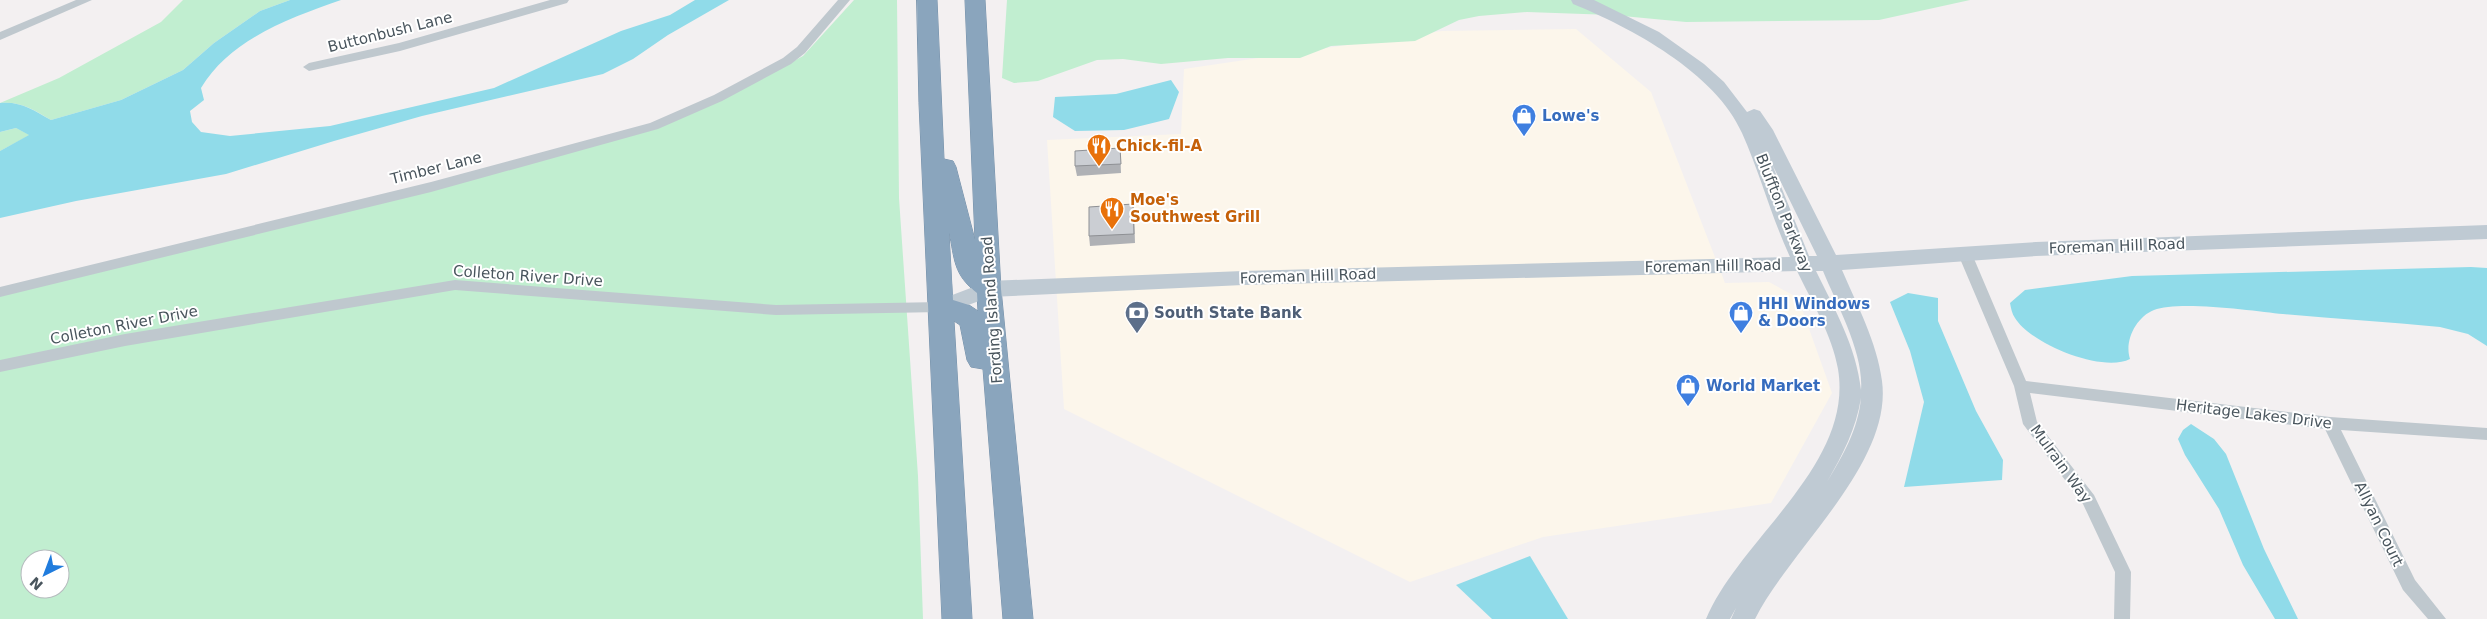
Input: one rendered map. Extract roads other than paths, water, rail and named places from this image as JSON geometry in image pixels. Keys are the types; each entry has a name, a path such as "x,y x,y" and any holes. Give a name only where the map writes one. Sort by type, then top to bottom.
{"highway":[{"path":"927,0 930,103 957,619"},
{"name":"Fording Island Road","path":"976,0 989,289 1018,619"},
{"path":"930,103 970,275 989,289"},
{"path":"941,307 960,312 972,320 976,331 997,472 1009,520"}],"main road":[{"name":"Bluffton Parkway","path":"1579,0 1630,22 1694,63 1738,110 1750,130 1802,264 1829,314 1849,363 1852,392 1848,418 1839,442 1819,476 1747,573 1718,619"},
{"name":"Bluffton Parkway","path":"1598,0 1647,25 1686,50 1718,72 1739,93 1764,130 1830,263 1867,354 1872,383 1870,414 1860,445 1836,488 1797,536 1751,602 1743,619"},
{"name":"Foreman Hill Road","path":"941,307 989,289 1243,278 1830,263 2036,249 2487,232"}],"street":[{"path":"0,36 86,0"},
{"name":"Buttonbush Lane","path":"309,67 393,49 563,0"},
{"name":"Timber Lane","path":"0,292 431,187 654,126 718,98 787,61 806,44 844,0"},
{"name":"Mulrain Way","path":"1965,254 2021,386 2030,424 2090,500 2122,572 2122,619"},
{"name":"Colleton River Drive","path":"0,366 125,340 455,285 776,310 941,307"},
{"name":"Heritage Lakes Drive","path":"2021,386 2330,424 2487,434"},
{"name":"Allyan Court","path":"2330,424 2410,585 2438,619"}],"water":[{"path":"290,0 341,0 302,14 263,32 228,56 213,71 201,88 204,100 190,111 192,122 201,132 230,136 330,126 494,88 621,31 670,15 695,0 729,0 668,35 633,59 603,74 422,116 226,174 76,201 0,218 0,151 29,135 16,128 0,132 0,103 21,105 51,120 121,100 183,70 214,43 260,11"},
{"path":"1171,80 1179,92 1169,119 1124,130 1075,131 1053,117 1055,97 1116,94"},
{"path":"2487,268 2487,346 2468,334 2440,327 2217,307 2180,306 2154,310 2142,318 2130,337 2130,359 2118,362 2102,362 2068,353 2036,337 2023,328 2015,318 2010,303 2025,290 2132,276"},
{"path":"1908,293 1938,298 1938,321 1976,411 2003,460 2002,480 1904,487 1924,402 1910,351 1890,302"},
{"path":"2191,424 2214,439 2226,454 2264,549 2298,619 2275,619 2243,565 2219,509 2185,455 2178,439 2183,430"},
{"path":"1530,556 1568,619 1492,619 1456,585"}],"place":[{"name":"Lowe's","path":"1524,137"},
{"name":"Chick-fil-A","path":"1099,167"},
{"name":"Moe's Southwest Grill","path":"1112,230"},
{"name":"South State Bank","path":"1137,334"},
{"name":"HHI Windows & Doors","path":"1741,334"},
{"name":"World Market","path":"1688,407"}]}
